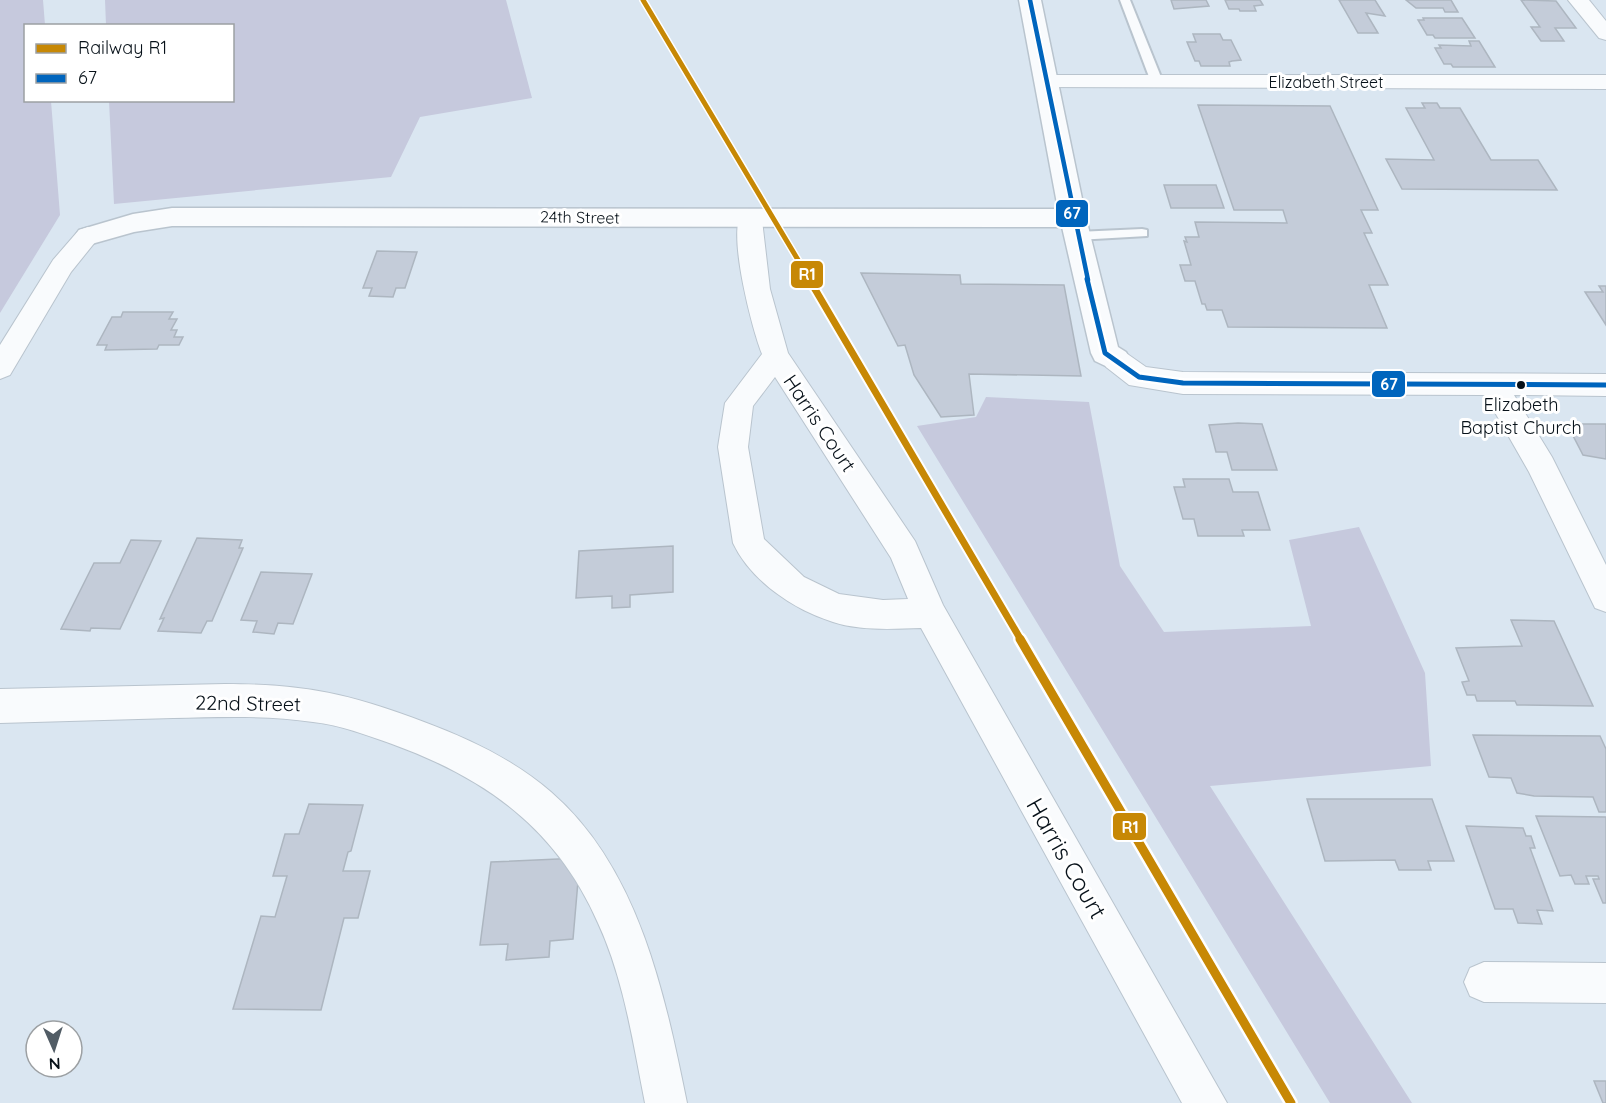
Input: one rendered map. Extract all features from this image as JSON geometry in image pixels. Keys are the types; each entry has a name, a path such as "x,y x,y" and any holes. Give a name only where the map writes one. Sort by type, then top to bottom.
{"street":[{"path":"1030,0 1075,227 1105,353 1139,376 1183,383 1606,386"},
{"path":"1578,0 1606,34"},
{"name":"Elizabeth Street","path":"1046,82 1606,81"},
{"name":"24th Street","path":"88,236 133,223 172,217 543,216 1075,227"},
{"name":"Harris Court","path":"750,220 753,275 765,331 776,356 904,551 930,613 1206,1103"},
{"path":"0,368 62,266 88,236"},
{"path":"776,356 740,403 733,447 749,543 760,558 793,587 835,609 883,615 930,613"},
{"path":"1493,385 1541,466 1606,598"},
{"name":"22nd Street","path":"0,706 267,700 315,705 362,716 450,748 486,766 534,801 569,836 599,882 625,937 645,997 666,1103"},
{"path":"1484,982 1606,983"}],"lane":[{"path":"1125,0 1157,82"},
{"path":"1075,227 1142,233"}],"shaded area":[{"path":"0,0 43,0 45,24 24,24 24,102 51,102 60,215 0,313"},
{"path":"105,0 506,0 532,98 420,117 391,177 114,204 109,102 234,102 234,24 106,24"},
{"path":"986,397 1089,402 1120,566 1164,632 1311,626 1289,540 1359,527 1425,673 1431,766 1210,786 1412,1103 1330,1103 917,426 976,417"}],"building":[{"path":"1171,0 1206,0 1209,6 1174,9"},
{"path":"1225,0 1260,0 1263,5 1254,6 1256,11 1240,11 1229,9"},
{"path":"1339,0 1375,0 1385,16 1366,13 1378,33 1358,33"},
{"path":"1406,0 1451,0 1458,12 1445,12 1443,8 1416,8"},
{"path":"1521,0 1556,1 1576,28 1555,28 1564,41 1541,41 1531,27 1540,27"},
{"path":"1423,18 1462,18 1475,38 1435,38 1433,35 1427,35 1418,20 1424,20"},
{"path":"1193,34 1220,34 1223,40 1231,40 1241,60 1229,62 1230,66 1201,66 1199,61 1195,61 1187,42 1196,42"},
{"path":"1469,41 1479,41 1495,67 1453,67 1451,64 1444,64 1435,48 1441,48 1439,45 1471,46"},
{"path":"1422,103 1437,103 1440,108 1460,108 1491,160 1538,160 1557,190 1402,189 1386,159 1434,160 1406,108 1425,108"},
{"path":"1198,105 1330,106 1378,210 1361,210 1372,233 1364,233 1388,285 1369,285 1387,328 1228,327 1222,310 1207,310 1205,304 1202,304 1195,281 1185,281 1180,265 1191,265 1184,241 1187,242 1185,237 1199,237 1195,222 1287,223 1283,210 1234,210"},
{"path":"1164,185 1216,185 1224,208 1171,208"},
{"path":"377,251 417,252 405,288 396,288 393,297 369,296 372,288 363,288"},
{"path":"861,273 960,275 961,284 1064,285 1081,376 969,374 974,415 941,417 914,375 905,345 898,346"},
{"path":"1599,286 1606,286 1606,325 1585,292 1603,292"},
{"path":"123,312 173,312 169,319 177,319 171,330 177,330 174,337 183,337 179,345 159,345 157,349 105,350 107,345 97,345 112,317 121,317"},
{"path":"1262,424 1277,470 1232,470 1227,452 1216,452 1209,425"},
{"path":"1576,424 1606,424 1606,459 1583,455 1568,426 1577,426"},
{"path":"1183,479 1229,479 1233,492 1258,492 1270,530 1242,530 1244,536 1198,536 1194,519 1183,519 1174,487 1185,487"},
{"path":"197,538 242,540 239,548 243,548 212,621 207,621 201,633 158,631 164,618 160,619"},
{"path":"131,540 161,541 120,629 91,628 90,631 61,629 94,563 120,563"},
{"path":"673,546 673,592 630,595 630,607 612,608 612,596 576,598 579,551"},
{"path":"261,572 312,574 293,624 278,623 274,634 253,632 257,621 241,620"},
{"path":"1511,620 1554,621 1593,706 1517,705 1515,701 1477,701 1475,695 1467,695 1462,682 1469,681 1456,648 1522,646"},
{"path":"1473,735 1600,736 1606,749 1606,812 1599,812 1593,797 1534,796 1517,793 1511,778 1489,777"},
{"path":"1307,799 1432,799 1454,861 1428,861 1431,870 1399,870 1395,860 1325,861"},
{"path":"309,804 363,805 351,851 348,852 343,871 370,871 358,918 344,918 321,1010 233,1009 261,916 275,917 287,876 273,876 285,834 299,834"},
{"path":"1536,816 1606,817 1606,903 1603,903 1593,879 1599,879 1598,876 1586,876 1589,884 1575,884 1571,875 1560,876"},
{"path":"1466,826 1523,828 1526,836 1531,836 1535,848 1530,848 1553,911 1537,910 1542,924 1518,923 1513,909 1495,909"},
{"path":"580,858 573,939 550,941 549,957 506,960 508,944 480,945 491,862"},
{"path":"1594,1081 1606,1081 1606,1103 1603,1103"}],"rail line":[{"name":"R1","path":"643,0 775,220 1291,1103"}],"transit line":[{"name":"67","path":"1030,0 1073,218 1105,353 1139,377 1183,383 1606,385"}],"place":[{"name":"Elizabeth Baptist Church","path":"1521,385"}]}
